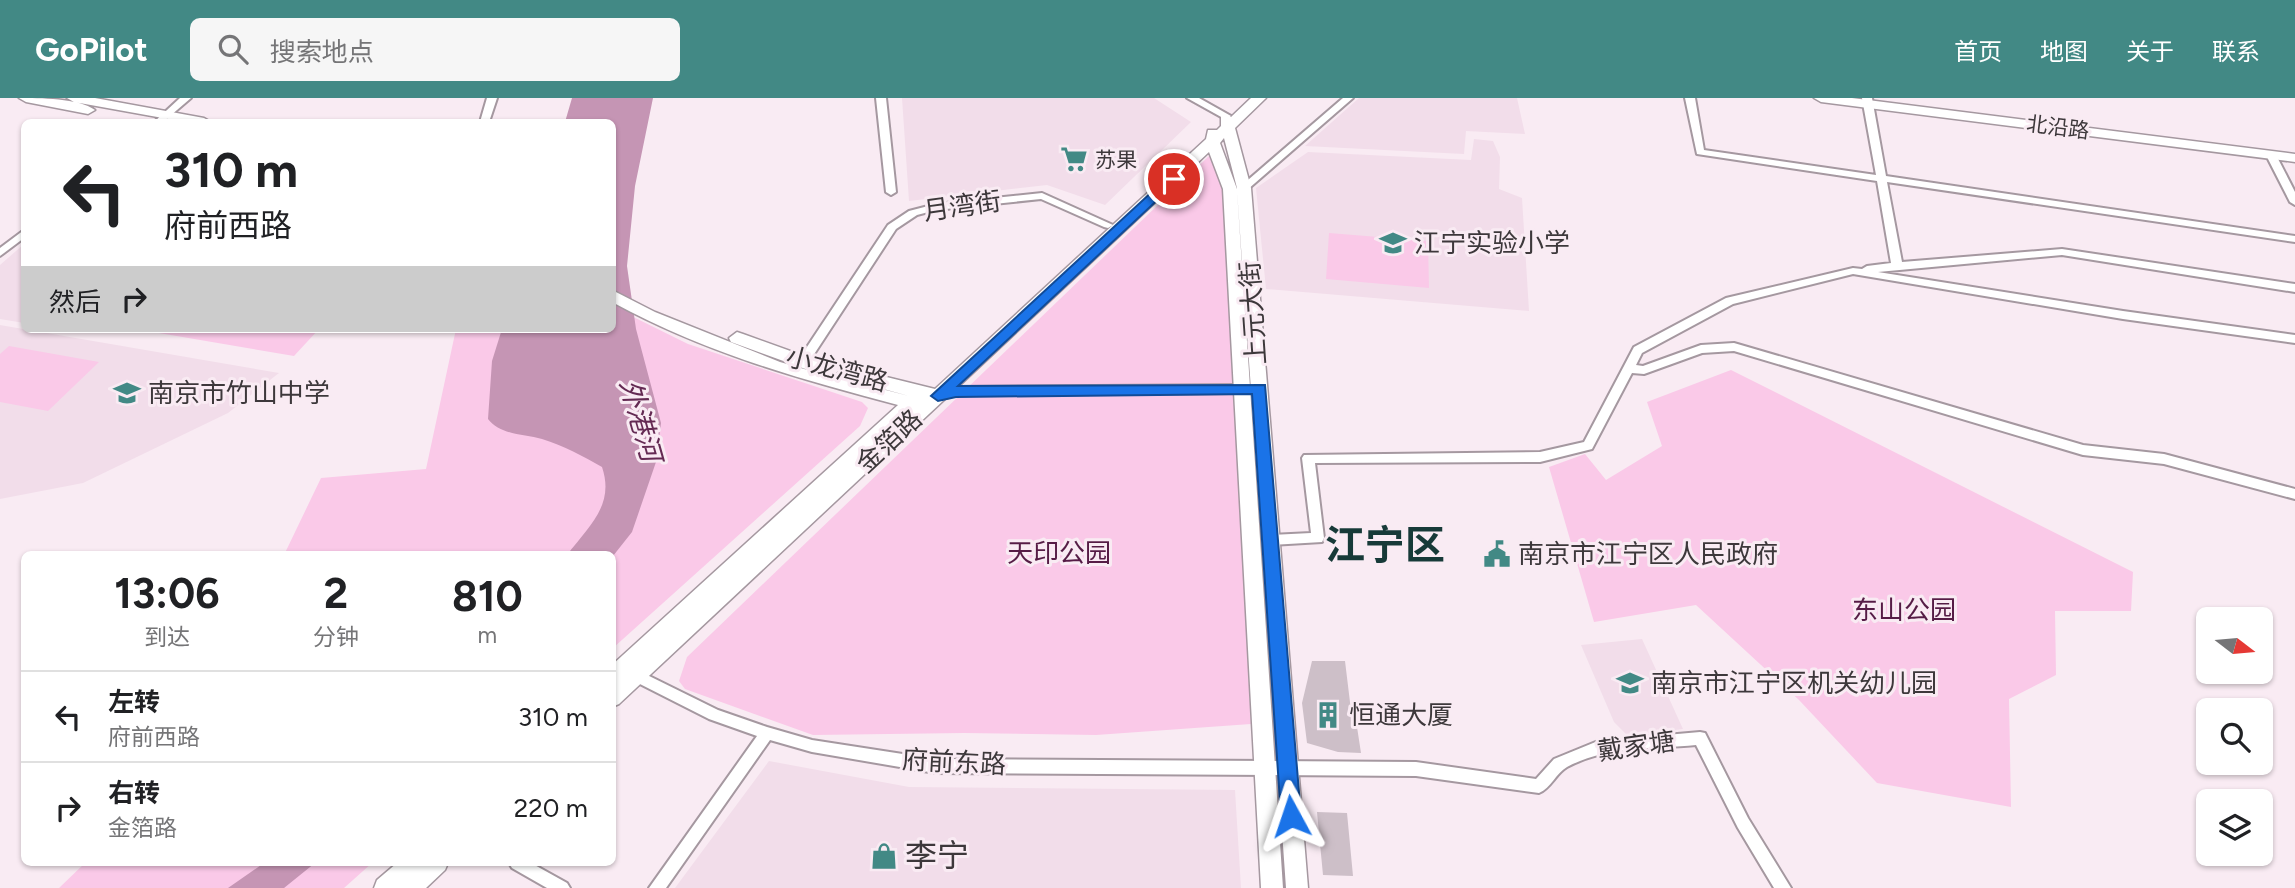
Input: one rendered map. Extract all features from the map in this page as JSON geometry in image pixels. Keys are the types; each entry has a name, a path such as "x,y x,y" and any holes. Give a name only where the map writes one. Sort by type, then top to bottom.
{"main road":[{"path":"26,98 153,119"},
{"path":"74,98 155,119"},
{"name":"金箔路","path":"616,674 1220,129 1244,98"},
{"name":"金箔路","path":"616,694 1108,225 1259,98"},
{"name":"北沿路","path":"1821,98 1867,101 2295,159"},
{"name":"上元大街","path":"1220,129 1244,188 1264,768 1272,888"},
{"name":"上元大街","path":"1220,129 1230,189 1250,389 1271,540 1297,888"},
{"name":"小龙湾路","path":"616,285 652,311 803,362 925,397"},
{"name":"小龙湾路","path":"616,297 776,367 925,397"},
{"path":"385,888 409,866"},
{"path":"410,888 434,866"}],"street":[{"path":"160,119 186,98"},
{"path":"485,119 492,98"},
{"path":"881,98 891,192"},
{"path":"1192,98 1220,129"},
{"path":"1244,188 1348,98"},
{"path":"1690,98 1700,152 2295,239"},
{"path":"1867,101 1897,265"},
{"path":"2271,155 2295,202"},
{"name":"月湾街","path":"803,362 892,227 913,213 936,207 1042,196 1108,225"},
{"path":"0,253 21,236"},
{"path":"1271,540 1318,538 1308,458 1540,457 1588,446 1638,350 1730,301 1853,271 2062,252 2295,288"},
{"path":"1853,271 2295,339"},
{"path":"1628,369 1644,370 1701,349 1734,347 2083,450 2164,460 2295,494"},
{"path":"925,397 956,391 1250,389"},
{"name":"府前东路","path":"636,676 714,715 767,733 812,746 935,766 1287,768"},
{"path":"657,888 767,733"},
{"name":"戴家塘","path":"1287,768 1416,769 1539,786 1559,764 1598,747 1700,738 1743,823 1783,888"},
{"path":"522,866 562,888"}],"shaded area":[{"path":"902,98 1154,98 1191,122 1105,205 1047,185 909,201"},
{"path":"1359,98 1517,98 1525,134 1466,131 1464,154 1305,146"},
{"name":"江宁实验小学","path":"1474,139 1493,141 1500,157 1499,189 1522,198 1529,311 1266,289 1256,188 1308,152 1471,160"},
{"path":"21,247 21,322 0,319 0,265"},
{"name":"南京市竹山中学","path":"0,325 21,329 21,333 46,333 279,373 228,413 83,483 0,499"},
{"name":"南京市江宁区机关幼儿园","path":"1642,639 1683,729 1628,736 1614,722 1581,645"},
{"path":"769,761 909,787 1235,790 1241,888 675,888"}],"green space":[{"name":"天印公园","path":"1210,155 1224,189 1251,724 1096,735 813,735 685,689 679,681 687,657"},
{"path":"1329,233 1428,241 1429,288 1326,279"},
{"path":"616,308 688,344 862,402 868,408 860,426 616,645 616,551 286,551 321,478 426,469 455,333 616,333"},
{"path":"159,333 315,333 294,356"},
{"path":"9,346 99,362 48,411 0,402 0,354"},
{"name":"东山公园","path":"1731,370 2133,572 2131,611 2055,611 2056,675 2009,699 2011,807 1877,783 1799,700 1696,605 1594,622 1549,467 1585,454 1606,480 1662,446 1647,402"},
{"path":"82,866 369,866 344,888 59,888"}],"water":[{"name":"外港河","path":"572,98 653,98 635,186 627,266 636,329 661,423 656,462 632,532 616,552 570,551 598,514 602,504 605,481 602,467 542,439 506,431 488,419 492,361 501,333 616,333 616,119 566,119"},
{"path":"260,866 311,866 284,888 228,888"}],"building":[{"name":"恒通大厦","path":"1312,661 1345,661 1353,727 1357,727 1361,753 1338,752 1307,743 1302,703"},
{"path":"1317,812 1347,813 1353,876 1323,875"}],"place":[{"name":"苏果","path":"1074,159"},
{"name":"江宁实验小学","path":"1393,243"},
{"name":"南京市竹山中学","path":"127,393"},
{"name":"南京市江宁区人民政府","path":"1497,554"},
{"name":"南京市江宁区机关幼儿园","path":"1630,683"},
{"name":"恒通大厦","path":"1328,715"},
{"name":"李宁","path":"884,856"}],"district":[{"name":"江宁区","path":"1385,545"}],"route":[{"path":"1174,179 938,396 956,391 1259,389 1291,816"}]}
